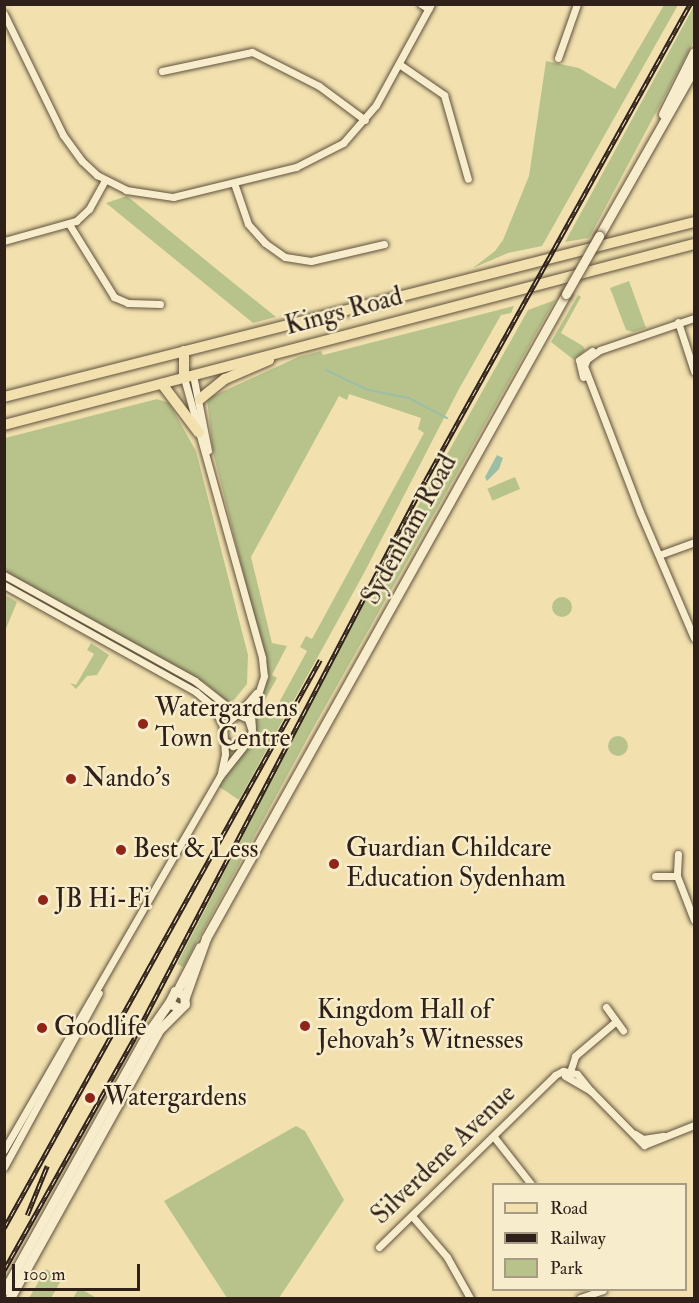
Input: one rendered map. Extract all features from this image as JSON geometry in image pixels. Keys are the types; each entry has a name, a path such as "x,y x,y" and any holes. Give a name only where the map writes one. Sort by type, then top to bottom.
{"main road":[{"name":"Kings Road","path":"4,397 694,222"},
{"name":"Kings Road","path":"4,424 694,244"},
{"path":"200,399 225,379 293,348"},
{"path":"184,351 189,377"},
{"path":"162,384 198,434"}],"street":[{"path":"4,14 68,143 89,169 105,180 136,193 162,197 183,196 315,160 343,143 365,120 399,64 430,7 421,4"},
{"path":"558,58 577,4"},
{"path":"162,71 252,52 319,86 365,120"},
{"name":"Sydenham Road","path":"650,144 693,56"},
{"path":"399,64 444,95 468,179"},
{"name":"Sydenham Road","path":"169,1003 190,959 206,938 694,69"},
{"path":"4,241 69,224 89,209 105,180"},
{"path":"234,183 240,206 255,233 285,257 310,261 384,244"},
{"path":"69,224 114,297 128,303 160,304"},
{"path":"694,318 600,350 585,361 587,381 694,638"},
{"path":"678,322 694,371"},
{"path":"4,1167 107,975 220,776 247,742 264,676 262,658 208,456 200,399 189,377"},
{"path":"189,377 198,434 208,456"},
{"path":"659,555 694,542"},
{"path":"4,575 195,681 252,727"},
{"path":"4,585 196,692 214,707 225,741 220,776"},
{"path":"222,726 238,714 259,689"},
{"path":"225,741 233,746 247,742"},
{"path":"678,854 677,876 694,920"},
{"path":"655,876 677,876"},
{"name":"Sydenham Road","path":"179,1008 206,938"},
{"path":"4,1150 83,1009 107,975"},
{"path":"175,991 185,997"},
{"path":"4,1291 98,1132 160,1029 179,1008 169,1003 98,1132 10,1299"},
{"path":"606,1007 623,1030"},
{"path":"615,1022 575,1056 570,1074 591,1091 620,1122 643,1139 694,1127"},
{"name":"Silverdene Avenue","path":"379,1247 555,1075 570,1074"},
{"path":"494,1137 529,1183"},
{"path":"412,1216 447,1257 470,1299"},
{"path":"580,1299 593,1291"}],"green space":[{"path":"664,5 678,5 542,246 508,253 473,268 495,251 503,240 529,176 546,61 579,68 615,89"},
{"path":"694,6 694,41 589,238 565,242"},
{"path":"127,196 276,317 253,323 106,203"},
{"path":"629,281 646,328 633,332 626,330 610,288"},
{"path":"578,295 581,297 561,333 583,346 585,350 574,360 551,342"},
{"path":"555,300 312,730 183,967 177,964 349,629 528,310"},
{"path":"514,306 511,313 501,315 459,389 364,573 239,800 218,786 254,739 257,711 269,676 213,452 207,399 212,392 215,395 298,357 321,351 323,355","holes":["349,394 421,418 418,429 424,433 312,639 306,636 300,647 307,651 276,708 268,709 262,705 277,678 272,675 287,646 272,643 251,557 339,396 347,400"]},
{"path":"157,399 169,403 196,451 248,655 247,684 234,700 226,701 205,683 5,572 5,438"},
{"path":"515,477 520,489 492,501 487,489"},
{"path":"5,595 17,602 5,631"},
{"path":"562,597 569,600 572,607 569,614 562,617 555,614 552,607 555,600"},
{"path":"91,643 109,655 97,675 87,676 76,689 70,683 76,685 94,654 87,650"},
{"path":"618,736 625,739 628,746 625,753 618,756 611,753 608,746 611,739"},
{"path":"296,1126 305,1131 344,1200 279,1298 227,1298 164,1201"},
{"path":"46,1269 62,1279 51,1298 29,1298"},
{"path":"79,1288 95,1297 95,1298 73,1298"}],"shaded area":[{"path":"497,455 503,458 499,469 487,481 485,477"}],"waterway":[{"path":"326,370 368,390 409,398 447,418"}],"railway":[{"path":"4,1270 134,1038 425,481 690,4"},
{"path":"4,1228 320,660"},
{"path":"27,1215 47,1166"}],"place":[{"name":"Watergardens Town Centre","path":"143,724"},
{"name":"Nando's","path":"71,779"},
{"name":"Best & Less","path":"121,850"},
{"name":"Guardian Childcare Education Sydenham","path":"334,864"},
{"name":"JB Hi-Fi","path":"43,900"},
{"name":"Kingdom Hall of Jehovah's Witnesses","path":"305,1026"},
{"name":"Goodlife","path":"42,1028"},
{"name":"Watergardens","path":"90,1098"}]}
